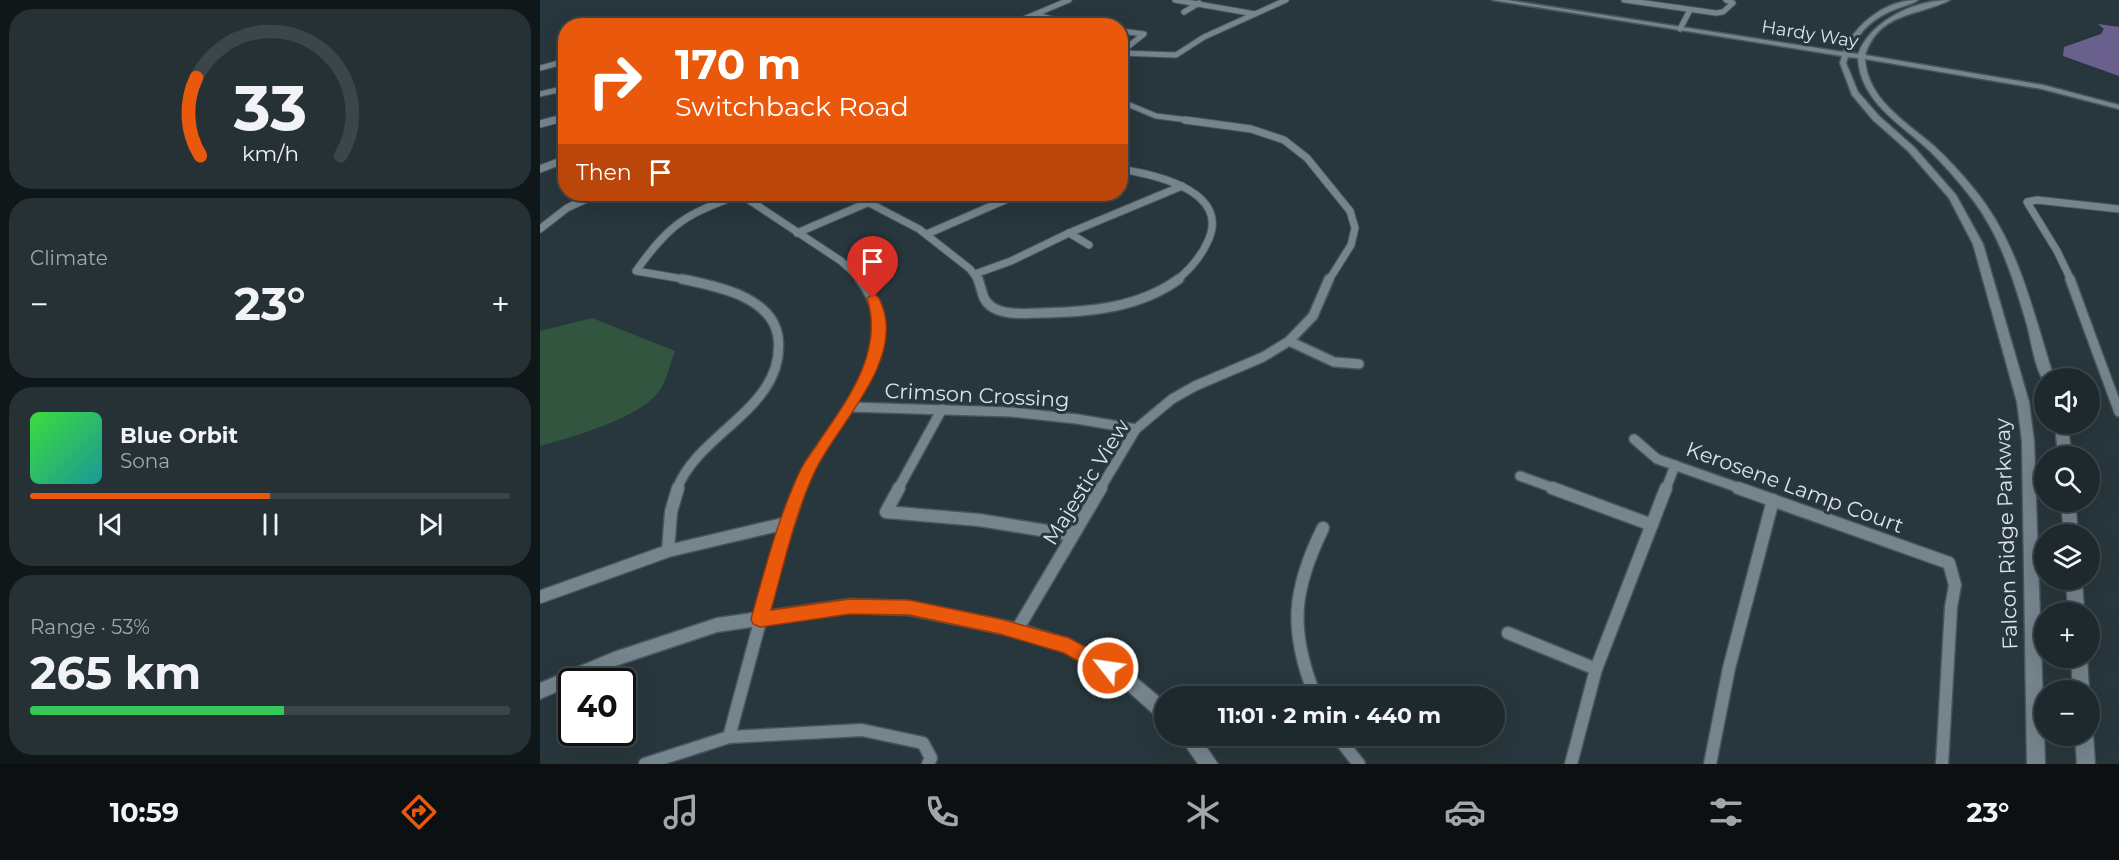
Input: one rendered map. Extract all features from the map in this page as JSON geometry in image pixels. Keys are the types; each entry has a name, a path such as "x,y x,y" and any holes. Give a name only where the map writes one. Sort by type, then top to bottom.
{"street":[{"path":"1028,18 1069,0"},
{"path":"1175,0 1255,14"},
{"path":"1128,53 1176,55 1204,37 1286,0"},
{"name":"Hardy Way","path":"1495,0 1518,1 1846,52 2024,76 2119,99"},
{"path":"1624,0 1716,14 1723,12 1733,3 1727,0"},
{"path":"1658,5 1663,0"},
{"path":"1846,52 1854,34 1868,19 1897,5 1915,0"},
{"path":"1947,0 1910,10 1883,23 1868,40 1863,54 1862,71 1870,90 1896,118 1934,151 1978,201 2006,248 2045,368"},
{"path":"1184,12 1199,3"},
{"path":"1681,27 1690,10"},
{"path":"1036,15 1048,18"},
{"path":"1128,32 1144,34 1128,47"},
{"name":"Falcon Ridge Parkway","path":"1846,52 1844,63 1855,93 1876,118 1911,150 1953,197 1978,244 2023,402 2028,441 2036,764"},
{"name":"Hardy Way","path":"1863,54 2022,83 2119,107"},
{"path":"540,68 558,63"},
{"path":"540,94 558,90"},
{"name":"Majestic View","path":"1017,630 1136,429 1172,399 1195,386 1263,357 1289,341 1313,316 1331,275 1352,245 1355,228 1350,211 1307,158 1284,141 1266,133 1234,126 1173,120 1128,104"},
{"path":"1128,109 1134,107"},
{"path":"540,124 558,119"},
{"path":"540,169 558,162"},
{"path":"797,232 867,202 927,234 975,274 982,297 988,305 1011,312 1085,313 1133,302 1153,294 1182,276 1206,248 1212,234 1213,222 1203,200 1182,186 1148,173 1128,170"},
{"path":"975,274 1022,257 1069,233 1182,186"},
{"path":"2119,209 2037,200 2027,202 2063,261 2078,293 2119,412"},
{"path":"540,229 567,208 582,201"},
{"path":"668,551 669,519 674,496 684,475 701,452 755,401 771,377 778,358 780,339 776,324 767,312 745,297 712,286 636,272 658,240 671,227 724,201"},
{"path":"729,737 786,523 808,470 850,407 872,364 879,334 879,314 873,298 861,279 841,262 751,201"},
{"path":"927,234 1003,201"},
{"path":"1069,233 1089,245"},
{"path":"1289,341 1334,362 1359,364"},
{"name":"Crimson Crossing","path":"850,407 1011,412 1077,419 1136,429"},
{"path":"942,409 886,512 950,515 1005,522 1072,535"},
{"name":"Kerosene Lamp Court","path":"1634,439 1657,459 1949,563 1955,585 1951,607 1942,764"},
{"path":"1571,764 1596,669 1675,465"},
{"path":"1520,476 1652,525"},
{"path":"1710,764 1729,668 1773,500"},
{"path":"540,597 668,551 786,523"},
{"path":"1310,686 1299,643 1297,604 1305,567 1323,528"},
{"path":"540,691 614,659 717,625 850,606 909,608 1017,630 1069,646 1127,680 1154,703"},
{"path":"1508,633 1596,669"},
{"path":"645,764 729,737 862,730 923,743 929,761"},
{"path":"1195,746 1209,764"},
{"path":"1345,746 1359,764"},
{"path":"2085,746 2086,764"}],"green space":[{"path":"592,318 675,351 665,381 651,400 622,418 587,432 540,446 540,331"}],"shaded area":[{"path":"2098,24 2119,27 2119,76 2063,56 2064,47 2101,34 2104,29"}],"route":[{"path":"873,298 879,314 879,334 872,364 850,407 808,470 786,523 760,619 850,606 909,608 1017,630 1069,646 1108,668"}]}
